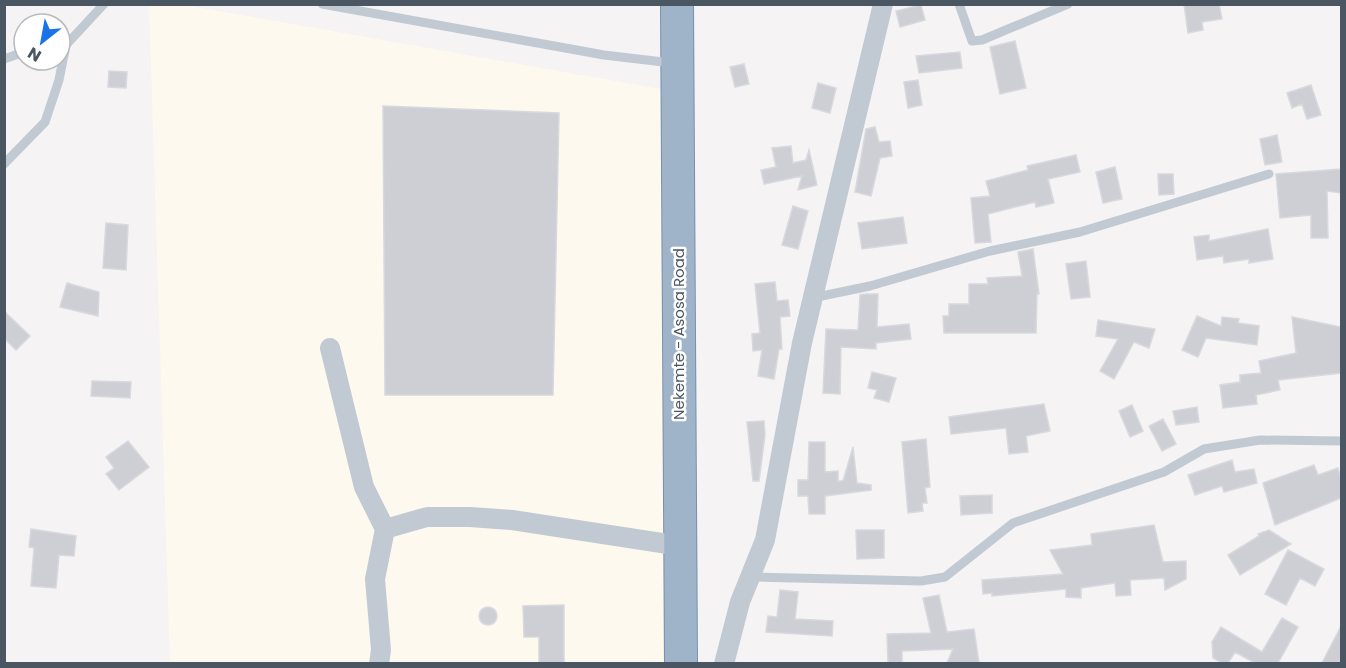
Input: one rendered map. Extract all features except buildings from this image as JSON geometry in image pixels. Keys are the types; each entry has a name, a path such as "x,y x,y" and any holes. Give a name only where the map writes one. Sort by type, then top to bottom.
{"highway":[{"name":"Nekemte - Asosa Road","path":"677,4 681,663"}],"street":[{"path":"724,663 740,602 765,540 812,298 883,4"},
{"path":"330,348 364,487 385,529 375,579 381,650 379,663"},
{"path":"385,529 427,517 470,517 512,520 681,546"}],"lane":[{"path":"72,36 104,4"},
{"path":"322,4 604,55 678,63"},
{"path":"959,4 972,41 982,40 1068,4"},
{"path":"4,164 45,122 60,72"},
{"path":"812,298 870,286 990,251 1080,232 1269,174"},
{"path":"749,577 921,581 945,577 1013,523 1164,472 1204,449 1260,440 1341,441"}],"shaded area":[{"path":"149,5 185,5 689,94 686,663 170,663"}]}
